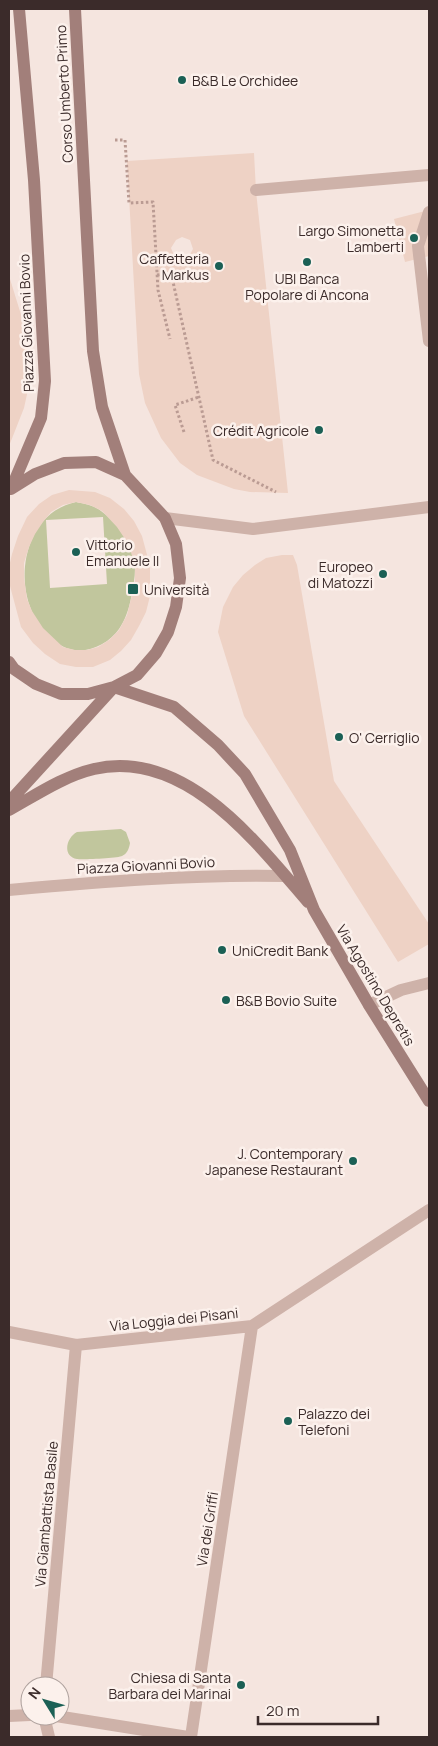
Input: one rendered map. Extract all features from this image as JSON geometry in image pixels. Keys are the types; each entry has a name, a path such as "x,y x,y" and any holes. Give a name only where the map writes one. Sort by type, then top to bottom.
{"main road":[{"name":"Piazza Giovanni Bovio","path":"10,490 41,418 46,381 34,180 19,9"},
{"name":"Corso Umberto Primo","path":"75,9 84,178"},
{"name":"Piazza Giovanni Bovio","path":"84,178 94,351 102,407 125,475"},
{"name":"Piazza Giovanni Bovio","path":"9,662 14,669 36,684 61,694 88,694 114,688 137,675 156,653 168,632 176,606 180,578 176,544 165,518 125,475 96,462 64,463 35,474 10,490"},
{"name":"Piazza Giovanni Bovio","path":"9,802 114,688"},
{"path":"114,688 174,707 218,745 245,774 290,850 314,910"},
{"path":"9,810 63,780 94,769 124,766 150,770 183,782 210,799 269,858 314,910"},
{"name":"Via Agostino Depretis","path":"314,910 369,1005 429,1101"}],"street":[{"path":"256,190 429,175"},
{"path":"429,212 418,246 429,341"},
{"path":"165,518 253,529 429,507"},
{"name":"Piazza Giovanni Bovio","path":"9,890 236,875 285,876"},
{"path":"369,1005 401,990 429,983"},
{"name":"Via Loggia dei Pisani","path":"9,1332 76,1345 252,1326 429,1210"},
{"name":"Via dei Griffi","path":"189,1737 252,1326"},
{"name":"Via Giambattista Basile","path":"47,1676 76,1345"},
{"path":"70,1718 189,1737"}],"path":[{"path":"115,140 125,140 129,204 153,202 158,290 170,339"},
{"path":"158,275 171,273 213,460 276,492"},
{"path":"184,432 175,404 199,397"}],"green space":[{"path":"76,502 89,505 107,516 124,536 132,552 135,568 130,602 121,626 114,635 101,645 86,650 70,649 62,646 50,637 32,613 25,584 27,553 32,539 44,520 68,504","holes":["103,517 107,584 50,588 46,520"]},
{"path":"121,829 126,832 130,843 128,851 122,856 77,859 69,854 68,842 77,832"}],"shaded area":[{"path":"254,153 256,191 288,493 250,492 234,489 197,475 180,463 161,438 145,403 139,374 127,161","holes":["182,237 190,240 193,249 189,256 180,259 174,255 171,248 176,240"]},
{"name":"Largo Simonetta Lamberti","path":"429,210 429,256 405,262 394,219"},
{"path":"9,264 10,279 31,347 31,376 24,408 9,446"},
{"path":"69,490 95,492 110,498 124,509 134,521 142,536 150,566 150,596 146,612 139,626 131,640 121,651 110,660 93,667 76,667 60,664 33,643 21,627 10,586 9,567 18,536 27,517 39,504 52,495","holes":["76,502 90,505 102,511 117,527 129,545 135,567 135,581 127,615 119,630 98,647 87,650 75,650 63,647 43,628 32,611 27,599 24,563 35,534 51,512 63,505"]},
{"path":"293,555 297,565 334,781 429,924 429,944 398,962 244,716 218,632 223,607 233,587 255,565 266,558"}],"place":[{"name":"B&B Le Orchidee","path":"182,80"},
{"name":"Largo Simonetta Lamberti","path":"414,238"},
{"name":"UBI Banca Popolare di Ancona","path":"307,262"},
{"name":"Caffetteria Markus","path":"219,266"},
{"name":"Crédit Agricole","path":"319,430"},
{"name":"Vittorio Emanuele II","path":"76,552"},
{"name":"Europeo di Matozzi","path":"383,574"},
{"name":"Università","path":"133,589"},
{"name":"O' Cerriglio","path":"339,737"},
{"name":"UniCredit Bank","path":"222,950"},
{"name":"B&B Bovio Suite","path":"226,1000"},
{"name":"J. Contemporary Japanese Restaurant","path":"353,1161"},
{"name":"Palazzo dei Telefoni","path":"288,1421"},
{"name":"Chiesa di Santa Barbara dei Marinai","path":"241,1685"}]}
